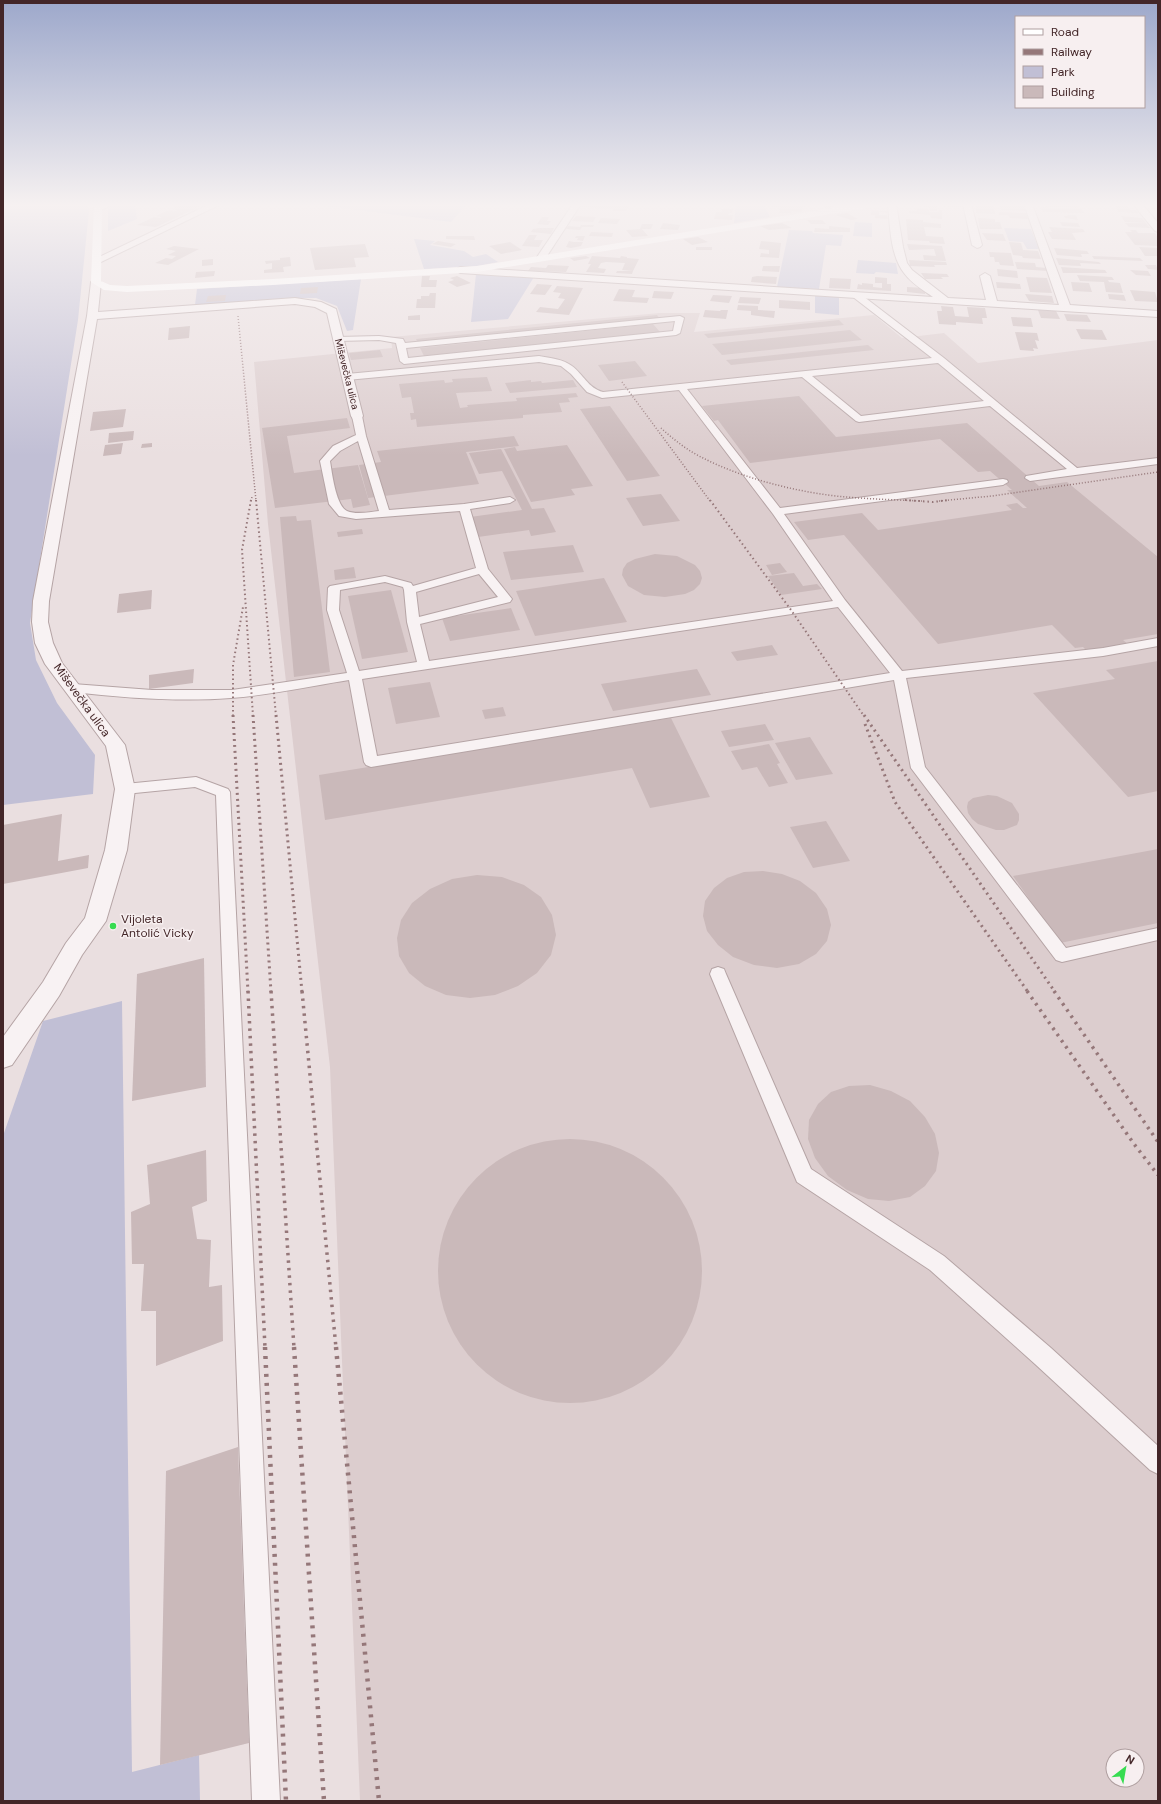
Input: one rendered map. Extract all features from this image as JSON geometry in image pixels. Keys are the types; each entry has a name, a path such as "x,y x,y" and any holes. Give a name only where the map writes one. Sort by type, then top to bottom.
{"street":[{"name":"Miševečka ulica","path":"3,1057 51,989 74,949 95,921 116,850 124,789 115,745 54,664 44,643 40,622 43,593 92,316 95,288"},
{"path":"112,288 157,288"},
{"path":"748,288 1158,314"},
{"path":"930,288 946,300"},
{"path":"988,288 992,303"},
{"path":"1059,288 1066,308"},
{"name":"Miševečka ulica","path":"92,316 276,302 307,302 326,306 332,311 347,377 358,416"}],"lane":[{"path":"856,295 941,360 1075,471"},
{"path":"338,339 388,338 400,341 401,346 404,361 676,333 680,318 401,346"},
{"path":"347,377 539,359 565,365 574,372 588,390 594,393 617,394 941,360"},
{"path":"805,375 859,419 993,403"},
{"path":"681,387 777,512 841,603 899,675 918,768 1062,955 1158,934"},
{"path":"358,416 361,436 385,513"},
{"path":"361,436 343,444 331,452 324,461 334,504 343,514 356,516 464,507 510,500"},
{"path":"1030,478 1158,461"},
{"path":"777,512 1003,482"},
{"path":"413,622 506,599 482,570 464,507"},
{"path":"410,590 482,570"},
{"path":"424,665 413,622 410,590 407,585 385,579 334,588 333,610 354,677 371,762 899,675 1103,652 1158,642"},
{"path":"73,688 136,695 192,696 232,694 354,677 424,665 841,603"},
{"path":"124,789 196,782 223,792 266,1801"},
{"path":"718,974 804,1174 937,1263 1043,1356 1158,1462"}],"shaded area":[{"path":"660,313 700,313 694,332 874,315 902,338 944,333 978,363 1158,340 1158,1801 360,1801 330,1067 268,524 254,362 392,348 391,337"}],"green space":[{"path":"3,288 81,288 78,320 30,623 36,660 57,703 95,755 93,794 3,805"},
{"path":"360,288 353,330 347,331 337,306 316,298 195,305 197,289"},
{"path":"475,288 527,288 508,319 471,322"},
{"path":"815,296 839,297 839,315 815,313"},
{"path":"122,1001 132,1772 199,1755 200,1801 3,1801 3,1136 43,1021"}],"building":[{"path":"301,288 318,288 317,293 300,294"},
{"path":"534,288 550,288 545,295 530,294"},
{"path":"556,288 583,288 569,315 536,312 540,307 558,309 565,299 558,298 561,293 553,292"},
{"path":"891,288 891,291 857,289"},
{"path":"907,288 925,288 925,294 907,292"},
{"path":"1029,288 1050,288 1052,293 1030,292"},
{"path":"1072,288 1091,288 1092,292 1073,291"},
{"path":"1105,288 1122,288 1123,293 1106,292"},
{"path":"619,289 635,290 632,297 649,298 647,303 613,301"},
{"path":"1130,290 1155,292 1158,302 1135,301"},
{"path":"654,291 674,292 671,299 652,298"},
{"path":"430,293 436,293 435,308 416,308 417,299 421,299 421,296 429,296"},
{"path":"1025,294 1052,296 1054,303 1029,301"},
{"path":"1108,294 1124,295 1126,301 1109,299"},
{"path":"226,295 225,301 206,302 208,296"},
{"path":"713,295 732,296 729,303 710,301"},
{"path":"740,297 761,298 759,304 738,303"},
{"path":"779,300 810,302 810,310 779,308"},
{"path":"738,305 758,306 758,310 775,311 774,318 751,315 751,311 737,310"},
{"path":"941,306 953,307 955,316 969,317 967,307 985,308 987,318 982,318 983,324 956,322 956,325 939,324 937,311 942,311"},
{"path":"705,310 728,310 726,319 703,317"},
{"path":"1038,310 1056,311 1060,319 1041,318"},
{"path":"1064,314 1087,315 1091,322 1067,321"},
{"path":"420,315 420,320 408,320 408,316"},
{"path":"657,315 660,319 418,343 416,339"},
{"path":"1011,317 1031,318 1033,327 1013,326"},
{"path":"839,320 844,325 708,338 704,334"},
{"path":"653,324 660,332 424,356 420,348"},
{"path":"190,326 189,338 168,340 169,328"},
{"path":"1076,329 1102,330 1107,340 1081,339"},
{"path":"850,330 862,340 722,355 712,344"},
{"path":"1015,332 1037,333 1039,341 1035,340 1038,349 1033,348 1034,351 1020,350"},
{"path":"868,345 874,350 731,365 726,360"},
{"path":"380,350 383,357 351,360 349,353"},
{"path":"635,361 647,376 609,381 598,365"},
{"path":"487,377 492,391 456,393 460,408 468,407 467,405 517,401 516,398 576,393 578,397 568,398 570,402 559,403 562,412 523,415 523,418 417,427 416,419 411,420 410,413 414,413 411,397 402,398 399,384 444,380 445,383 453,382 452,379"},
{"path":"531,380 531,382 541,381 542,383 573,380 577,387 510,393 505,383"},
{"path":"799,396 836,437 967,423 1039,486 1067,482 1158,557 1158,634 1123,640 1129,645 1088,652 1083,647 1075,648 1052,625 938,644 844,535 808,540 794,522 862,513 878,530 1012,510 1006,505 1017,503 1023,508 1027,508 1007,490 1012,490 990,471 978,472 940,439 750,463 718,420 714,421 702,406"},
{"path":"610,406 660,476 627,481 580,409"},
{"path":"126,409 123,427 90,431 93,412"},
{"path":"347,418 350,428 287,436 294,473 358,465 370,505 353,508 351,499 275,508 262,428"},
{"path":"134,431 133,440 108,443 109,433"},
{"path":"514,436 519,446 466,452 479,484 368,498 359,465 381,462 377,451"},
{"path":"123,443 121,454 103,456 105,445"},
{"path":"152,443 152,447 141,448 142,444"},
{"path":"567,445 593,486 571,489 575,495 531,502 504,449 515,447 517,451"},
{"path":"501,449 532,509 544,508 556,532 531,536 529,530 478,537 470,517 522,510 502,471 479,474 469,453"},
{"path":"661,494 680,521 643,526 626,498"},
{"path":"296,516 297,521 311,520 330,672 294,677 280,517"},
{"path":"362,529 363,534 338,537 337,532"},
{"path":"573,545 584,572 511,580 503,552"},
{"path":"655,554 677,556 695,565 700,571 702,578 700,584 694,590 685,594 665,597 644,595 628,586 622,575 623,569 627,563 635,559"},
{"path":"780,563 787,572 772,575 766,565"},
{"path":"354,567 356,578 335,580 334,570"},
{"path":"794,573 803,586 817,584 822,589 781,595 768,576"},
{"path":"604,578 627,622 535,636 516,591"},
{"path":"152,590 151,609 117,613 119,594"},
{"path":"391,590 408,652 362,659 348,596"},
{"path":"511,608 520,630 450,641 442,618"},
{"path":"772,645 778,655 737,661 731,652"},
{"path":"1158,661 1158,791 1128,797 1033,693 1115,679 1106,670"},
{"path":"194,669 193,683 149,689 149,675"},
{"path":"697,669 711,695 613,711 601,684"},
{"path":"430,682 440,717 396,724 388,688"},
{"path":"503,707 506,716 485,719 482,710"},
{"path":"671,718 710,797 650,808 632,768 325,820 319,775"},
{"path":"765,724 774,740 729,747 721,731"},
{"path":"810,737 833,774 796,780 775,743"},
{"path":"769,744 780,763 777,764 788,783 769,787 757,767 742,770 731,751"},
{"path":"988,795 997,796 1012,803 1019,814 1017,825 1004,830 996,830 978,824 972,819 968,813 968,802 973,798"},
{"path":"62,814 58,861 89,855 88,868 3,884 3,825"},
{"path":"826,821 850,861 813,868 790,827"},
{"path":"1158,849 1158,923 1060,943 1013,876"},
{"path":"763,871 782,874 800,881 816,893 827,909 831,925 827,941 816,954 799,964 777,968 754,965 733,957 718,945 707,931 703,916 705,901 714,888 727,878 744,872"},
{"path":"477,875 502,877 524,885 541,897 552,915 556,935 551,955 537,973 518,986 495,995 470,998 446,995 425,986 409,973 399,956 397,938 401,920 412,903 430,889 452,879"},
{"path":"204,958 206,1087 132,1101 137,974"},
{"path":"870,1085 891,1091 910,1101 925,1117 935,1134 939,1153 936,1171 925,1186 910,1197 889,1201 868,1199 847,1190 828,1176 815,1158 808,1139 809,1120 818,1104 831,1092 849,1086"},
{"path":"557,1139 583,1139 608,1144 632,1154 644,1161 664,1177 680,1197 692,1220 700,1245 702,1271 700,1297 692,1322 680,1345 664,1365 644,1381 632,1388 608,1398 583,1403 557,1403 532,1398 508,1388 496,1381 476,1365 460,1345 453,1333 443,1309 438,1284 438,1258 443,1233 453,1209 460,1197 476,1177 496,1161 508,1154 532,1144"},
{"path":"206,1150 207,1201 192,1207 197,1239 211,1240 209,1287 222,1285 223,1341 156,1366 156,1311 141,1311 144,1264 132,1264 131,1212 150,1204 147,1165"},
{"path":"238,1447 249,1743 160,1765 166,1471"}],"railway":[{"path":"238,316 256,501"},
{"path":"622,382 710,501"},
{"path":"661,428 692,452 719,466 754,479 828,495 911,500"},
{"path":"947,500 992,496 1158,472"},
{"path":"251,501 252,497"},
{"path":"251,500 242,550 253,716"},
{"path":"256,500 276,716"},
{"path":"710,500 791,610 864,716"},
{"path":"905,500 911,500"},
{"path":"911,500 922,501"},
{"path":"911,500 933,502 947,500"},
{"path":"939,501 947,500"},
{"path":"233,715 233,665 243,607"},
{"path":"233,715 248,992"},
{"path":"253,715 271,992"},
{"path":"276,715 302,992"},
{"path":"864,715 1055,992"},
{"path":"865,724 895,802 1028,992"},
{"path":"248,991 265,1348"},
{"path":"271,991 294,1348"},
{"path":"302,991 336,1348"},
{"path":"1027,991 1134,1144 1158,1175"},
{"path":"1054,991 1158,1142"},
{"path":"265,1347 286,1801"},
{"path":"294,1347 324,1801"},
{"path":"336,1347 379,1801"}],"place":[{"name":"Vijoleta Antolić Vicky","path":"113,926"}]}
